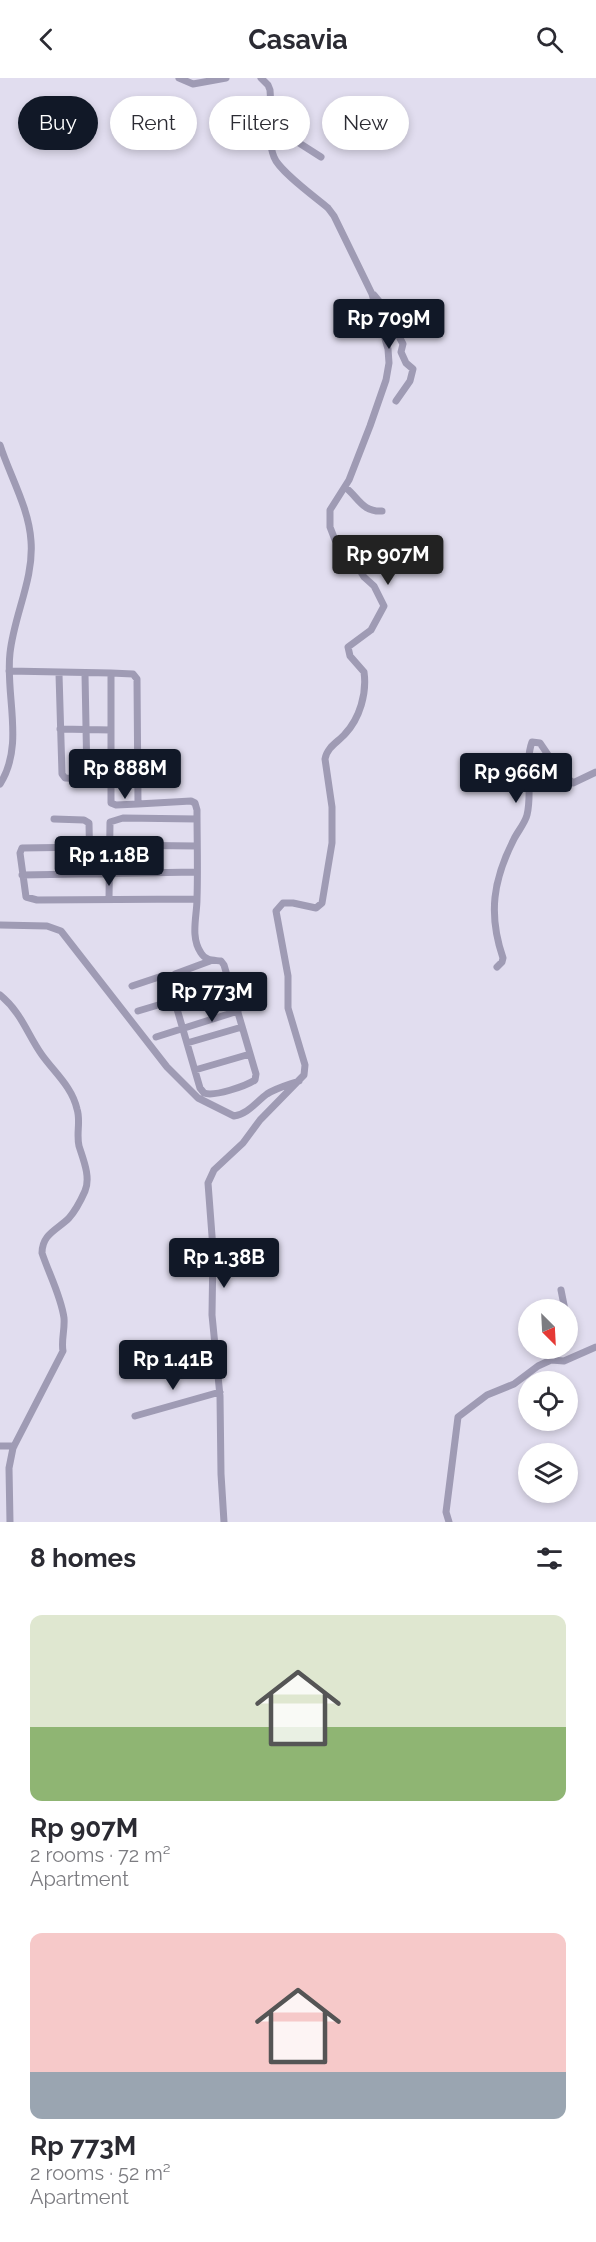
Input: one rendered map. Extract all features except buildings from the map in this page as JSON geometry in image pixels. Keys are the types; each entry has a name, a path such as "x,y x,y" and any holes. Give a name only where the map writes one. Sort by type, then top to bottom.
{"street":[{"path":"179,78 193,84 226,78"},
{"path":"261,78 268,85 270,96"},
{"path":"224,1522 219,1392 212,1315 213,1249 209,1179 214,1170 243,1143 260,1120 304,1075 305,1065 288,1008 288,976 276,911 283,903 316,908 322,903 332,843 332,807 326,753 347,732 359,711 364,695 364,672 349,654 348,647 371,630 384,606 374,586 364,577 353,559 332,534 330,510 345,487 370,426 388,374 388,349 372,294 349,244 328,208 283,170 274,158 273,150"},
{"path":"310,150 321,157"},
{"path":"372,294 383,306 403,344 402,353 406,363 412,369 411,380 396,401"},
{"path":"0,445 24,509 31,540 28,579 13,635 9,671 13,710 11,752 0,784"},
{"path":"345,487 362,506 372,511 382,511"},
{"path":"9,671 132,674 137,679 138,804"},
{"path":"111,673 111,803 116,805 194,801 197,819 195,938 201,953 210,961"},
{"path":"59,674 63,777 111,778"},
{"path":"85,674 87,779"},
{"path":"60,729 111,730"},
{"path":"497,967 503,958 494,927 499,876 513,839 527,816 530,779 528,756 532,742 540,743 557,768 573,783 596,772"},
{"path":"54,819 88,821 90,873"},
{"path":"110,899 110,822 117,819 197,819"},
{"path":"109,844 196,846"},
{"path":"90,847 22,848 20,853 25,894 30,899 197,899"},
{"path":"22,875 196,872"},
{"path":"0,925 47,926 61,931 167,1067 198,1098 237,1116 247,1112 268,1093 299,1081"},
{"path":"132,986 165,976 168,978 200,1088 206,1094 214,1094 252,1082 256,1076 224,965 221,961 210,961 175,974"},
{"path":"0,995 17,1011 43,1057 61,1077 73,1097 78,1111 77,1138 87,1178 87,1187 74,1211 44,1241 42,1253 63,1314 65,1333 62,1343 63,1351 14,1446 9,1468 10,1522"},
{"path":"138,1011 175,1000"},
{"path":"156,1037 238,1011"},
{"path":"187,1043 242,1027"},
{"path":"195,1070 250,1054"},
{"path":"561,1290 563,1299"},
{"path":"449,1522 446,1512 458,1417 487,1395 514,1384 538,1366 551,1360 564,1361 596,1347"},
{"path":"135,1416 219,1392"},
{"path":"0,1446 14,1446"}]}
